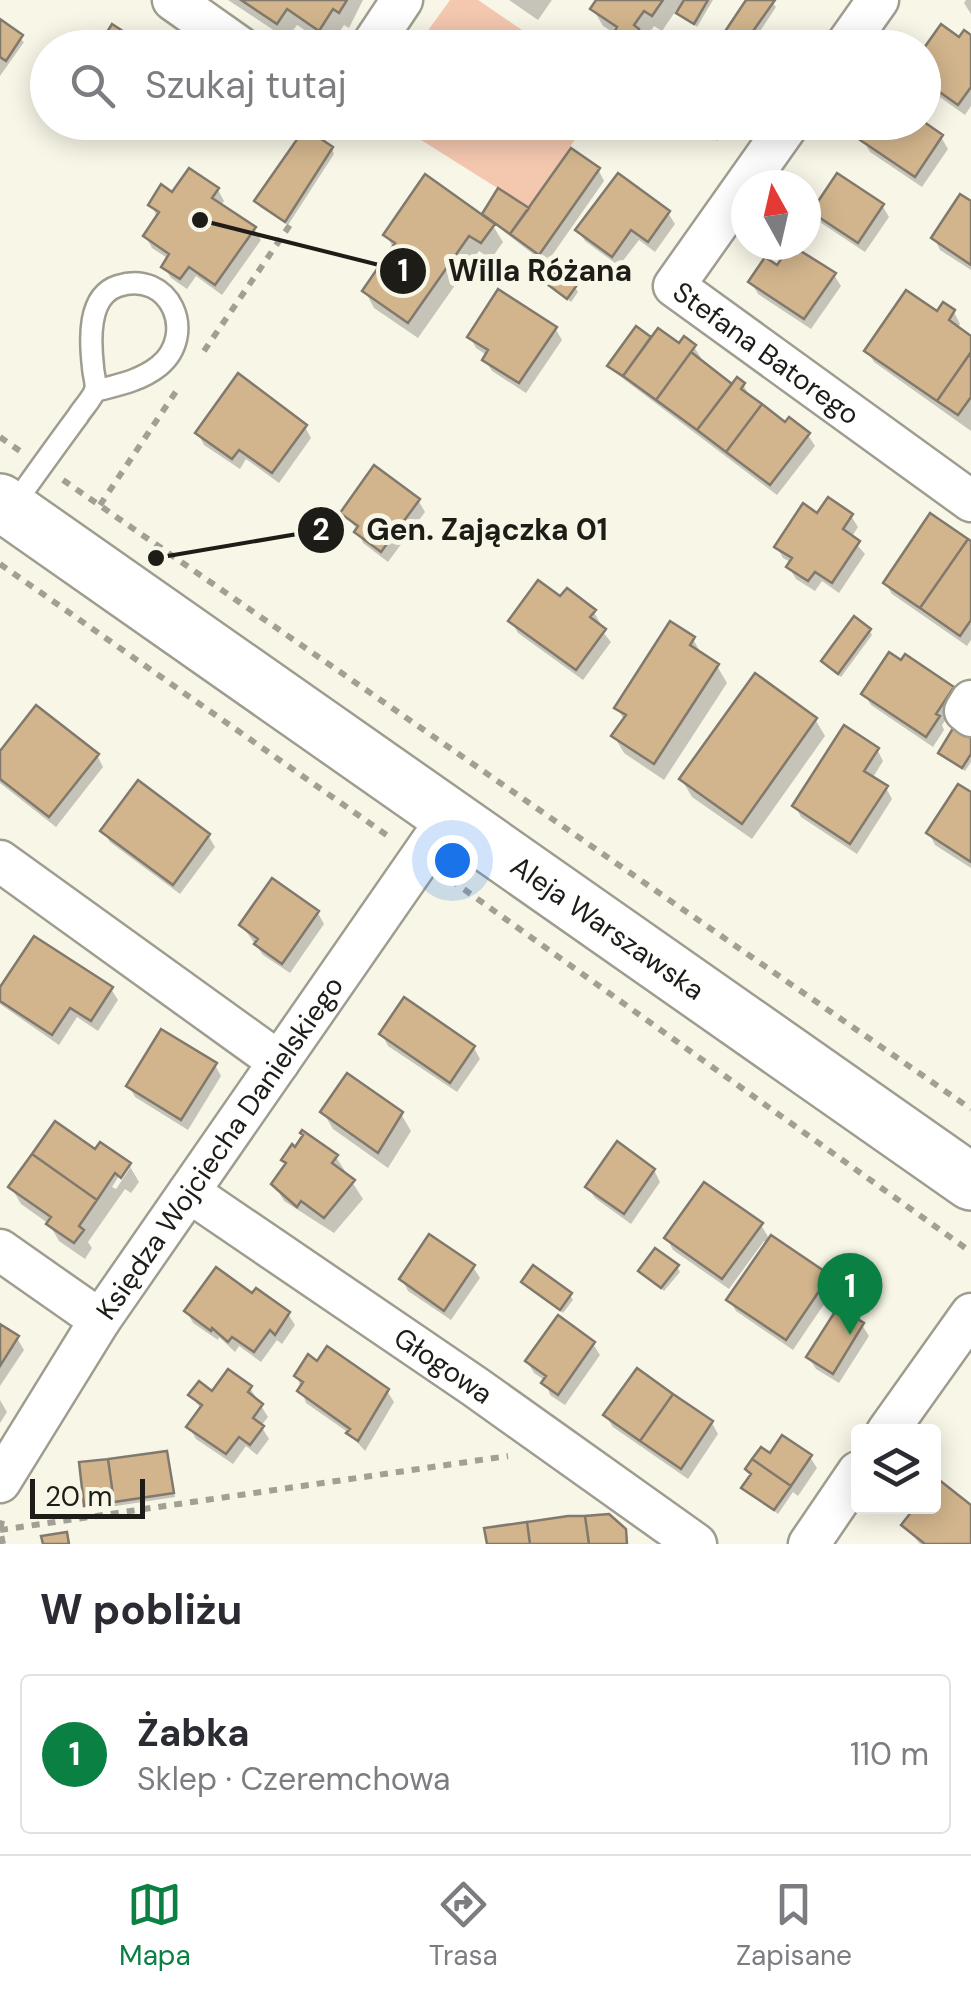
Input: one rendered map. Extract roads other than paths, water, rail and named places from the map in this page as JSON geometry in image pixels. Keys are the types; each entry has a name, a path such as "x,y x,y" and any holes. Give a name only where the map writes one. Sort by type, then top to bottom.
{"street":[{"path":"173,0 216,30"},
{"path":"382,30 402,0"},
{"path":"857,30 878,0"},
{"name":"Stefana Batorego","path":"777,140 674,286 971,501"},
{"name":"Aleja Warszawska","path":"5,506 434,838 971,1182"},
{"path":"971,702 965,711 971,716"},
{"name":"Księdza Wojciecha Danielskiego","path":"0,1480 100,1320 434,838"},
{"path":"0,862 279,1062"},
{"name":"Głogowa","path":"189,1192 474,1386 696,1544"},
{"path":"0,1250 100,1320"},
{"path":"892,1424 971,1314"},
{"path":"809,1544 851,1482"}],"lane":[{"path":"5,506 42,466 95,391 93,318 100,299 116,286 138,283 156,288 171,300 178,317 177,340 163,363 139,380 95,391"}],"place":[{"name":"Willa Różana","path":"200,220"},
{"name":"Gen. Zajączka 01","path":"156,558"},
{"name":"Żabka","path":"850,1335"}]}
